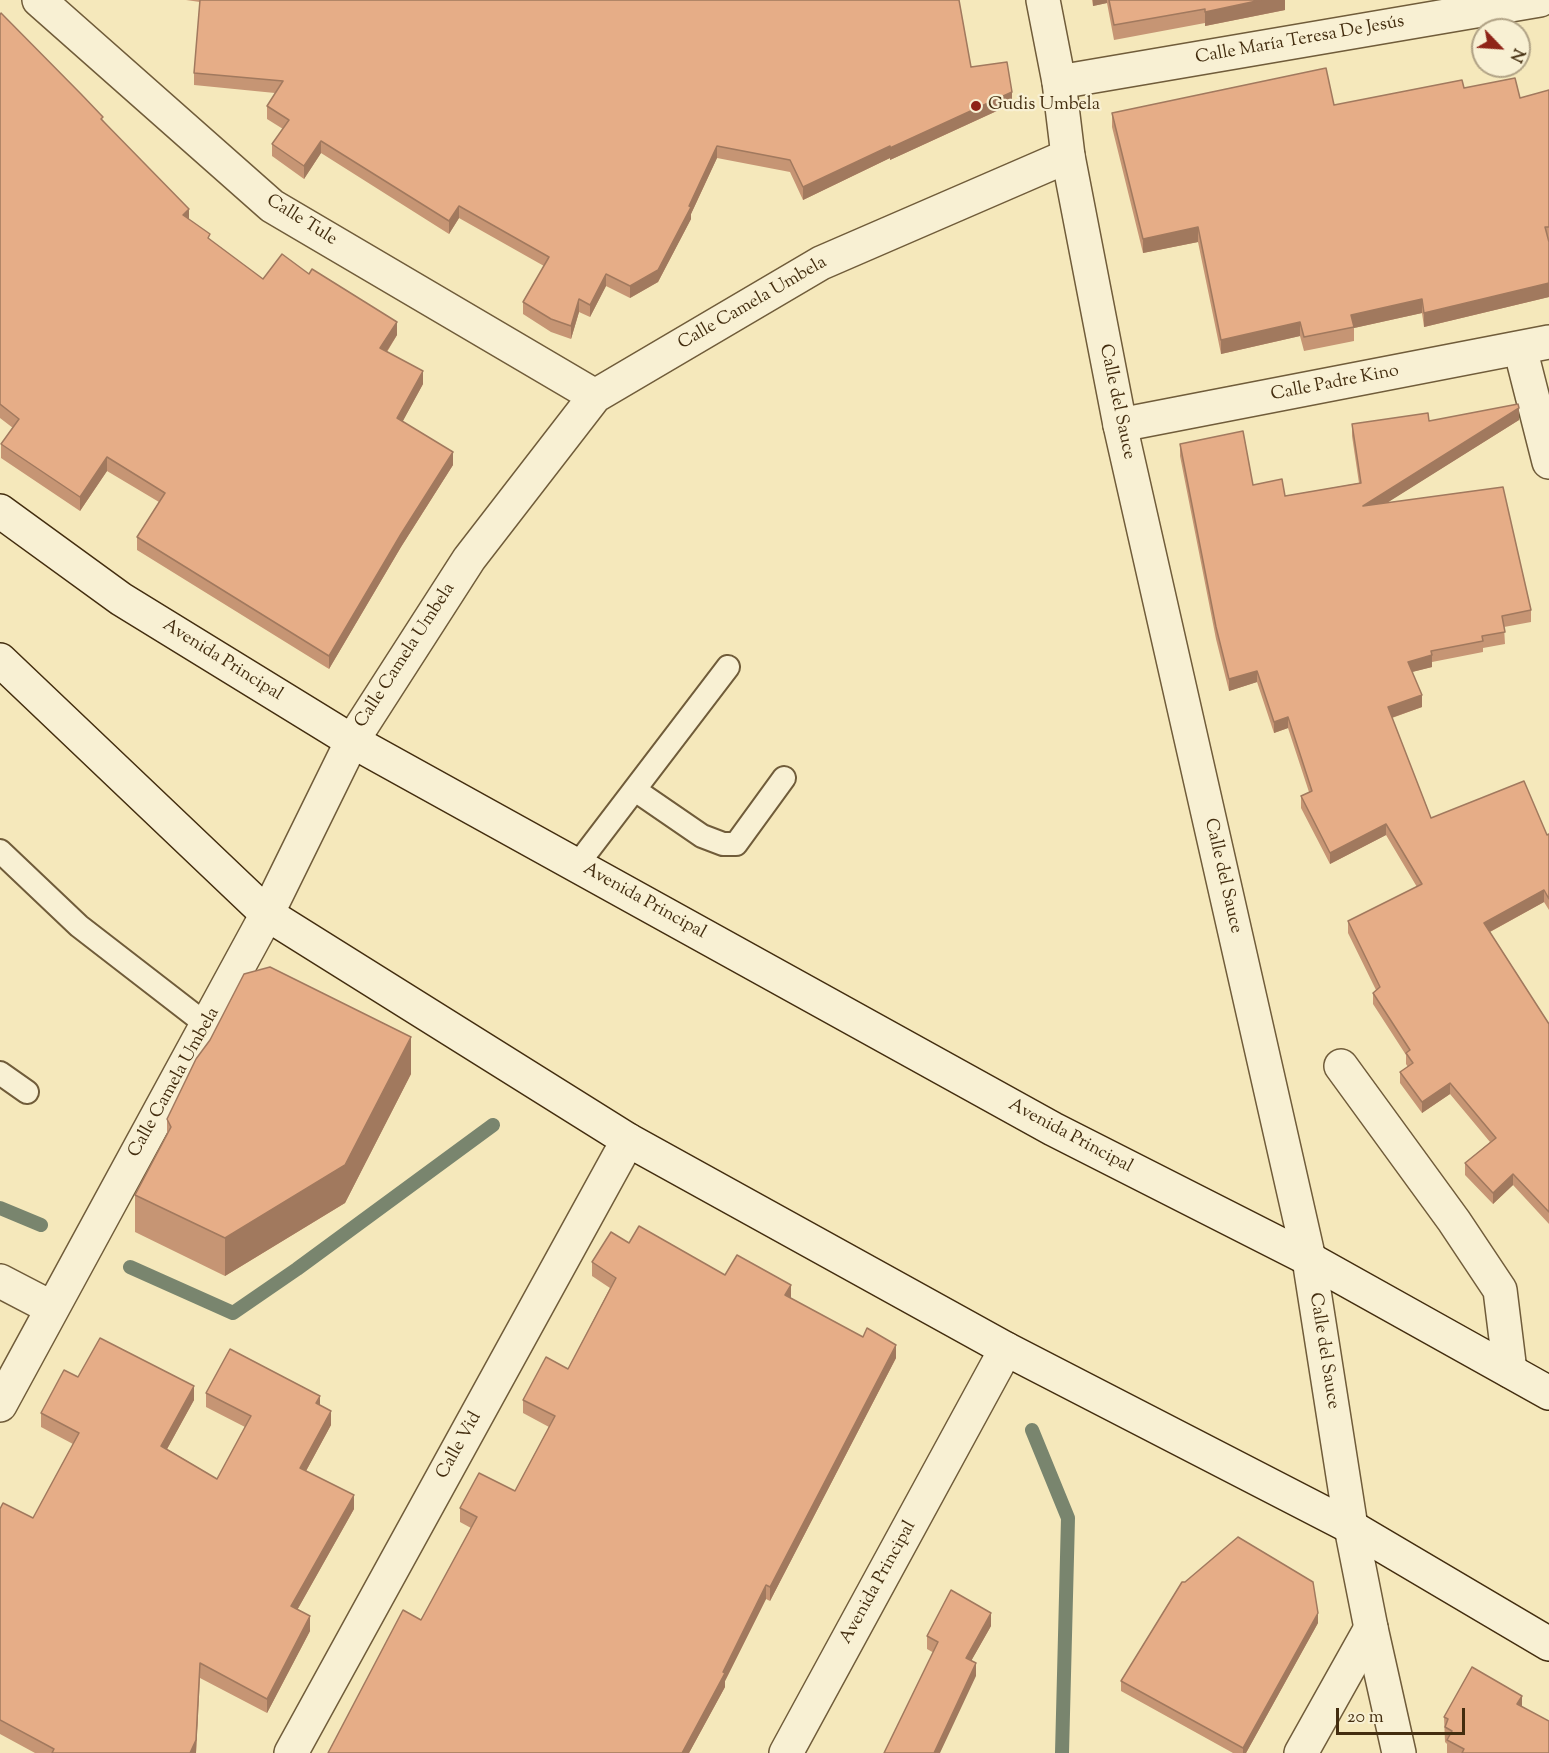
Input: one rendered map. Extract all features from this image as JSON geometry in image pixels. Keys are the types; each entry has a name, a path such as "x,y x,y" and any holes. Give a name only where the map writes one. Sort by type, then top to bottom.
{"street":[{"name":"Calle Tule","path":"39,0 272,206 595,396"},
{"name":"Calle del Sauce","path":"1043,0 1059,82 1068,156 1120,425 1309,1259 1351,1527 1399,1753"},
{"name":"Calle María Teresa De Jesús","path":"1059,82 1540,0"},
{"name":"Calle Camela Umbela","path":"0,1405 267,914 352,741 469,560 595,396 821,263 1068,156"},
{"name":"Calle Padre Kino","path":"1120,425 1535,345"},
{"path":"1535,345 1549,462"},
{"name":"Avenida Principal","path":"0,511 121,599 352,741 1053,1129 1309,1259 1549,1393"},
{"path":"0,660 267,914 628,1140 1006,1349 1351,1527 1549,1644"},
{"path":"1341,1066 1454,1221 1500,1290 1510,1371"},
{"name":"Calle Vid","path":"291,1753 628,1140"},
{"path":"0,1281 52,1308"},
{"name":"Avenida Principal","path":"786,1753 1006,1349"},
{"path":"1301,1753 1371,1628"}],"lane":[{"path":"577,865 728,667"},
{"path":"635,790 702,836 723,844 736,844 784,778"},
{"path":"0,851 79,926 207,1025"},
{"path":"0,1073 27,1092"}],"building":[{"path":"200,0 959,0 971,67 1007,62 1012,92 803,187 790,160 717,146 689,206 691,207 658,270 630,286 606,274 590,305 579,299 571,326 551,319 523,302 549,257 459,206 449,221 321,141 304,166 272,144 289,120 267,106 283,81 194,73"},
{"path":"1109,0 1261,0 1205,12 1205,9 1114,25"},
{"path":"1,13 189,209 183,215 210,234 208,238 263,279 282,254 309,274 312,269 397,322 380,348 423,371 397,418 453,452 401,534 329,656 137,537 165,493 107,457 80,497 1,444 19,419 0,404"},
{"path":"1326,68 1334,105 1462,80 1464,88 1515,78 1520,98 1549,90 1549,227 1545,227 1549,242 1549,283 1424,313 1422,299 1351,315 1354,327 1304,337 1300,322 1221,340 1198,227 1143,239 1112,113"},
{"path":"1518,404 1519,408 1363,506 1503,487 1531,610 1502,616 1505,632 1482,636 1483,641 1431,651 1432,655 1408,662 1422,695 1388,707 1431,818 1524,781 1547,835 1549,834 1549,899 1544,890 1484,923 1549,1024 1549,1212 1513,1174 1493,1193 1465,1163 1496,1138 1450,1083 1422,1102 1400,1072 1413,1063 1406,1053 1410,1050 1373,993 1380,987 1348,921 1422,884 1386,824 1330,853 1301,796 1312,791 1288,717 1274,722 1257,671 1229,679 1216,627 1180,444 1243,431 1253,485 1282,479 1285,496 1361,483 1352,424 1428,413 1429,421"},
{"path":"270,967 411,1037 345,1165 225,1238 135,1195 171,1127 167,1119 196,1059 210,1040 244,974"},
{"path":"639,1226 725,1275 737,1255 791,1285 785,1295 863,1337 867,1328 896,1345 770,1587 766,1585 723,1672 725,1673 682,1753 328,1753 403,1610 421,1620 477,1517 460,1508 479,1473 515,1491 555,1416 523,1400 546,1357 568,1369 616,1278 592,1262 611,1232 629,1243"},
{"path":"100,1338 194,1386 161,1446 217,1479 251,1416 206,1393 230,1349 320,1396 316,1403 331,1411 300,1468 354,1495 291,1606 310,1616 267,1699 200,1663 196,1740 190,1753 52,1753 54,1749 0,1720 0,1509 3,1503 33,1518 79,1433 41,1413 64,1370 78,1377"},
{"path":"1238,1537 1313,1582 1318,1613 1243,1748 1121,1681 1182,1582 1185,1582"},
{"path":"951,1590 991,1613 966,1658 976,1663 934,1753 884,1753 938,1642 927,1636"},
{"path":"1472,1667 1522,1696 1517,1704 1549,1721 1549,1753 1462,1753 1464,1749 1447,1740 1452,1731 1445,1727 1448,1719 1444,1717"}],"waterway":[{"path":"130,1267 233,1313 297,1269 493,1125"},
{"path":"0,1208 41,1225"},
{"path":"1032,1430 1068,1518 1062,1753"}],"place":[{"name":"Gudis Umbela","path":"976,106"}]}
